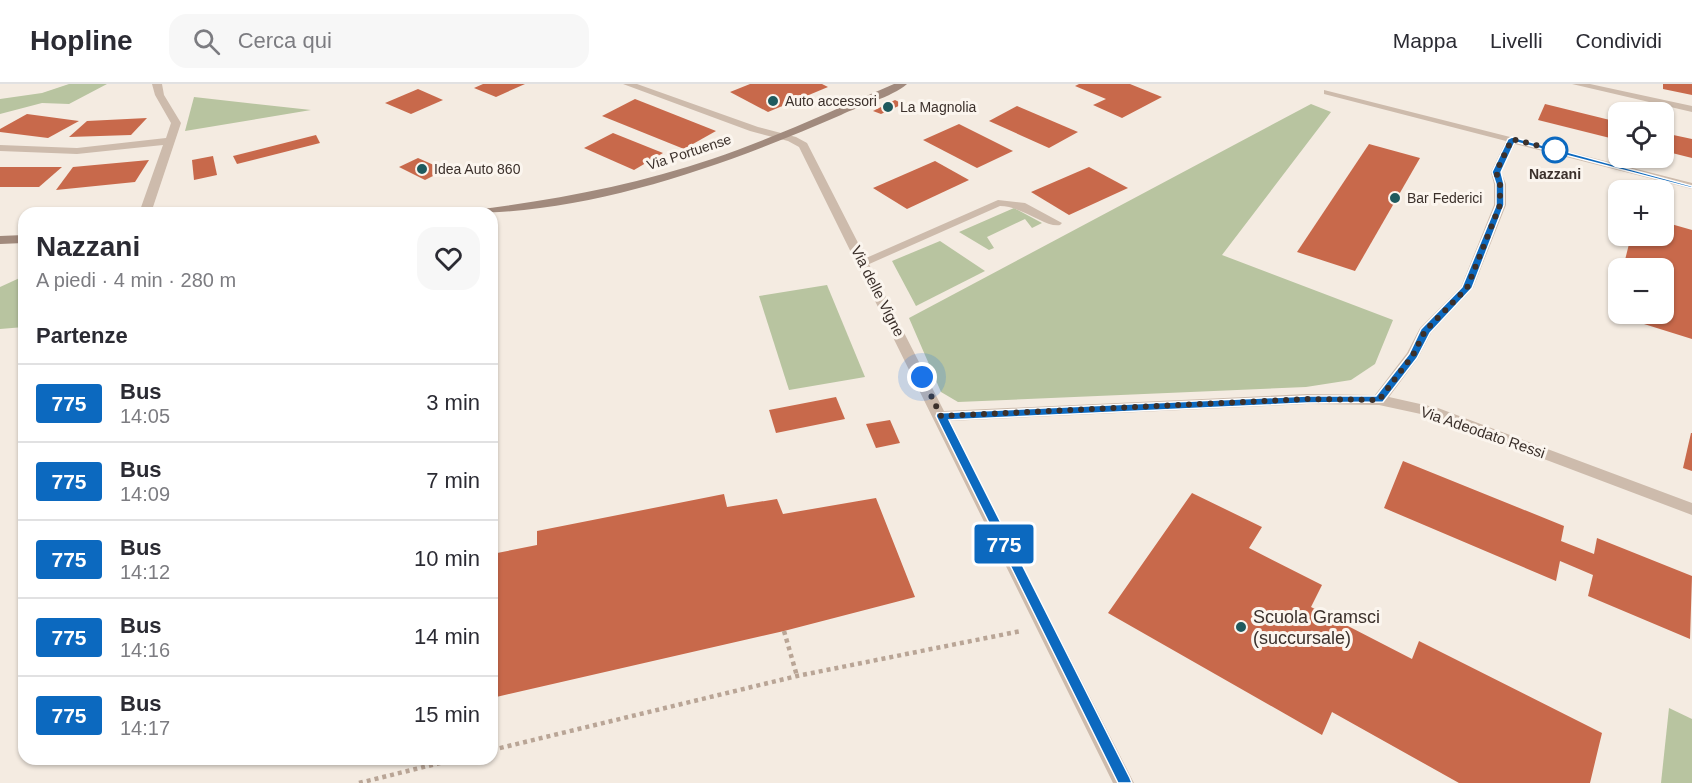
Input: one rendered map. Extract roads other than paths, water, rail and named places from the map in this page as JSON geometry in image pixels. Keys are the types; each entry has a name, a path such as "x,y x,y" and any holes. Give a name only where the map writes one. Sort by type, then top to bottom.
{"main road":[{"name":"Via Portuense","path":"498,210 563,201 646,182 711,163 902,84"},
{"path":"0,240 18,239"}],"street":[{"path":"148,207 176,123 175,116 157,91 157,84"},
{"name":"Via delle Vigne","path":"628,84 754,129 780,135 800,143 808,152 1124,783"},
{"path":"1577,84 1692,109"},
{"path":"1327,92 1692,186"},
{"path":"1379,400 1413,355 1425,331 1467,288 1500,205 1500,184 1496,172 1512,139"},
{"path":"0,148 77,151 171,141"},
{"path":"863,262 998,203 1007,202 1025,207 1056,224"},
{"name":"Via Adeodato Ressi","path":"941,416 1307,399 1379,400 1433,412 1692,509"}],"place":[{"name":"Auto accessori","path":"773,101"},
{"name":"La Magnolia","path":"888,107"},
{"name":"Nazzani","path":"1555,150"},
{"name":"Idea Auto 860","path":"422,169"},
{"name":"Bar Federici","path":"1395,198"},
{"name":"Scuola Gramsci (succursale)","path":"1241,627"}]}
